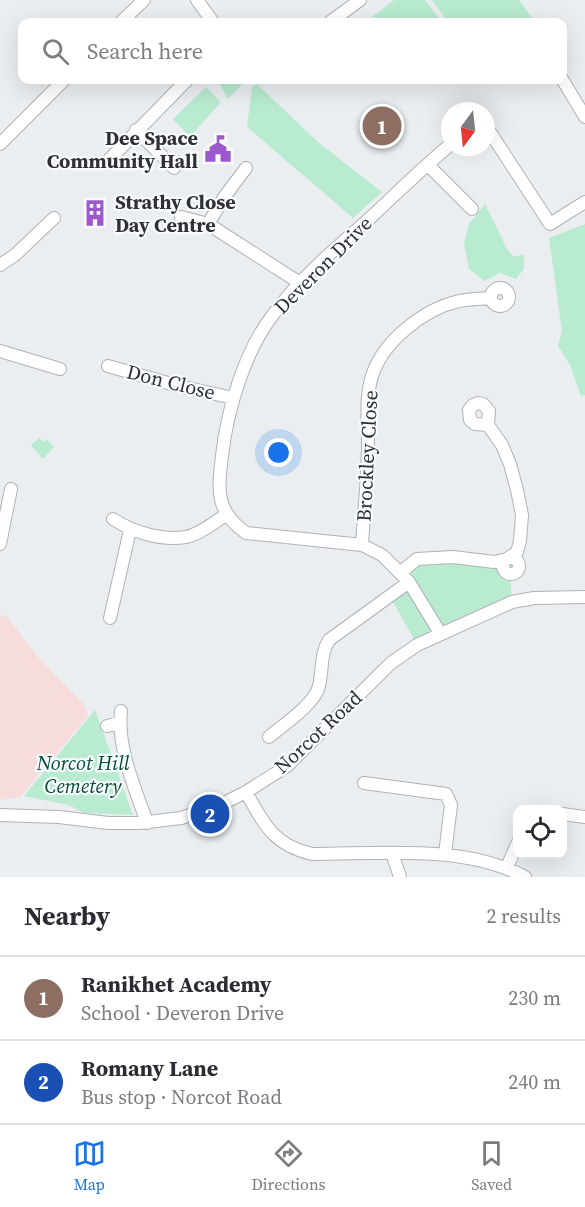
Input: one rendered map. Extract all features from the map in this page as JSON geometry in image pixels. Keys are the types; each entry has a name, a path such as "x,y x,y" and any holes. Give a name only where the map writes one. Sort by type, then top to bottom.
{"street":[{"path":"125,18 144,0"},
{"path":"197,0 210,18"},
{"path":"335,18 360,0"},
{"path":"0,144 60,84"},
{"path":"106,163 183,84"},
{"path":"565,84 585,117"},
{"path":"136,130 174,168"},
{"path":"495,140 550,224 585,202"},
{"name":"Deveron Drive","path":"227,514 219,497 226,427 233,398 259,336 271,317 300,283 441,153"},
{"path":"428,165 472,208"},
{"path":"208,224 246,168"},
{"path":"181,217 208,224 300,283"},
{"path":"0,266 54,218"},
{"name":"Brockley Close","path":"357,544 368,444 366,414 372,374 383,354 400,333 426,313 459,301 491,298"},
{"path":"0,351 60,369"},
{"name":"Don Close","path":"108,366 233,398"},
{"path":"401,572 417,559 453,557 494,562 507,559 517,552 522,515 510,465 502,445 488,425"},
{"path":"0,544 3,512 11,489"},
{"path":"113,519 130,530 166,538 186,537 197,533 227,514 235,526 246,533 357,544 382,555 401,572 440,633"},
{"path":"110,618 130,530"},
{"path":"269,737 314,697 319,687 323,649 329,640 409,582"},
{"name":"Norcot Road","path":"0,816 59,817 108,823 147,823 181,818 218,806 246,792 286,766 391,663 417,645 512,603 534,598 585,597"},
{"path":"116,720 123,753 147,823"},
{"path":"364,783 446,794 451,805 445,855"},
{"path":"246,792 274,836 287,846 312,854 445,855 507,867 525,877"},
{"path":"567,815 585,818"},
{"path":"507,867 513,853"},
{"path":"392,854 400,877"}],"shaded area":[{"path":"5,614 37,656 86,707 88,716 20,797 0,800 0,618"}],"green space":[{"path":"394,0 425,0 439,18 373,18"},
{"path":"432,0 519,0 532,18 445,18"},
{"path":"219,84 242,84 228,99"},
{"path":"257,84 319,143 382,192 353,218 247,127 252,87"},
{"path":"206,87 221,102 190,137 173,119"},
{"path":"485,204 507,249 514,257 524,254 524,269 516,279 500,273 484,281 469,269 464,244 469,224"},
{"path":"585,224 585,395 581,396 570,365 558,346 562,331 549,238"},
{"path":"39,438 43,442 47,439 54,447 43,459 31,445"},
{"path":"514,558 519,568 510,574 512,602 417,645 390,596 409,583 401,572 417,559"},
{"name":"Norcot Hill Cemetery","path":"95,710 133,815 84,813 69,805 24,796"}],"place":[{"name":"Ranikhet Academy","path":"382,126"},
{"name":"Dee Space Community Hall","path":"218,149"},
{"name":"Strathy Close Day Centre","path":"95,213"},
{"name":"Romany Lane","path":"210,814"}]}
